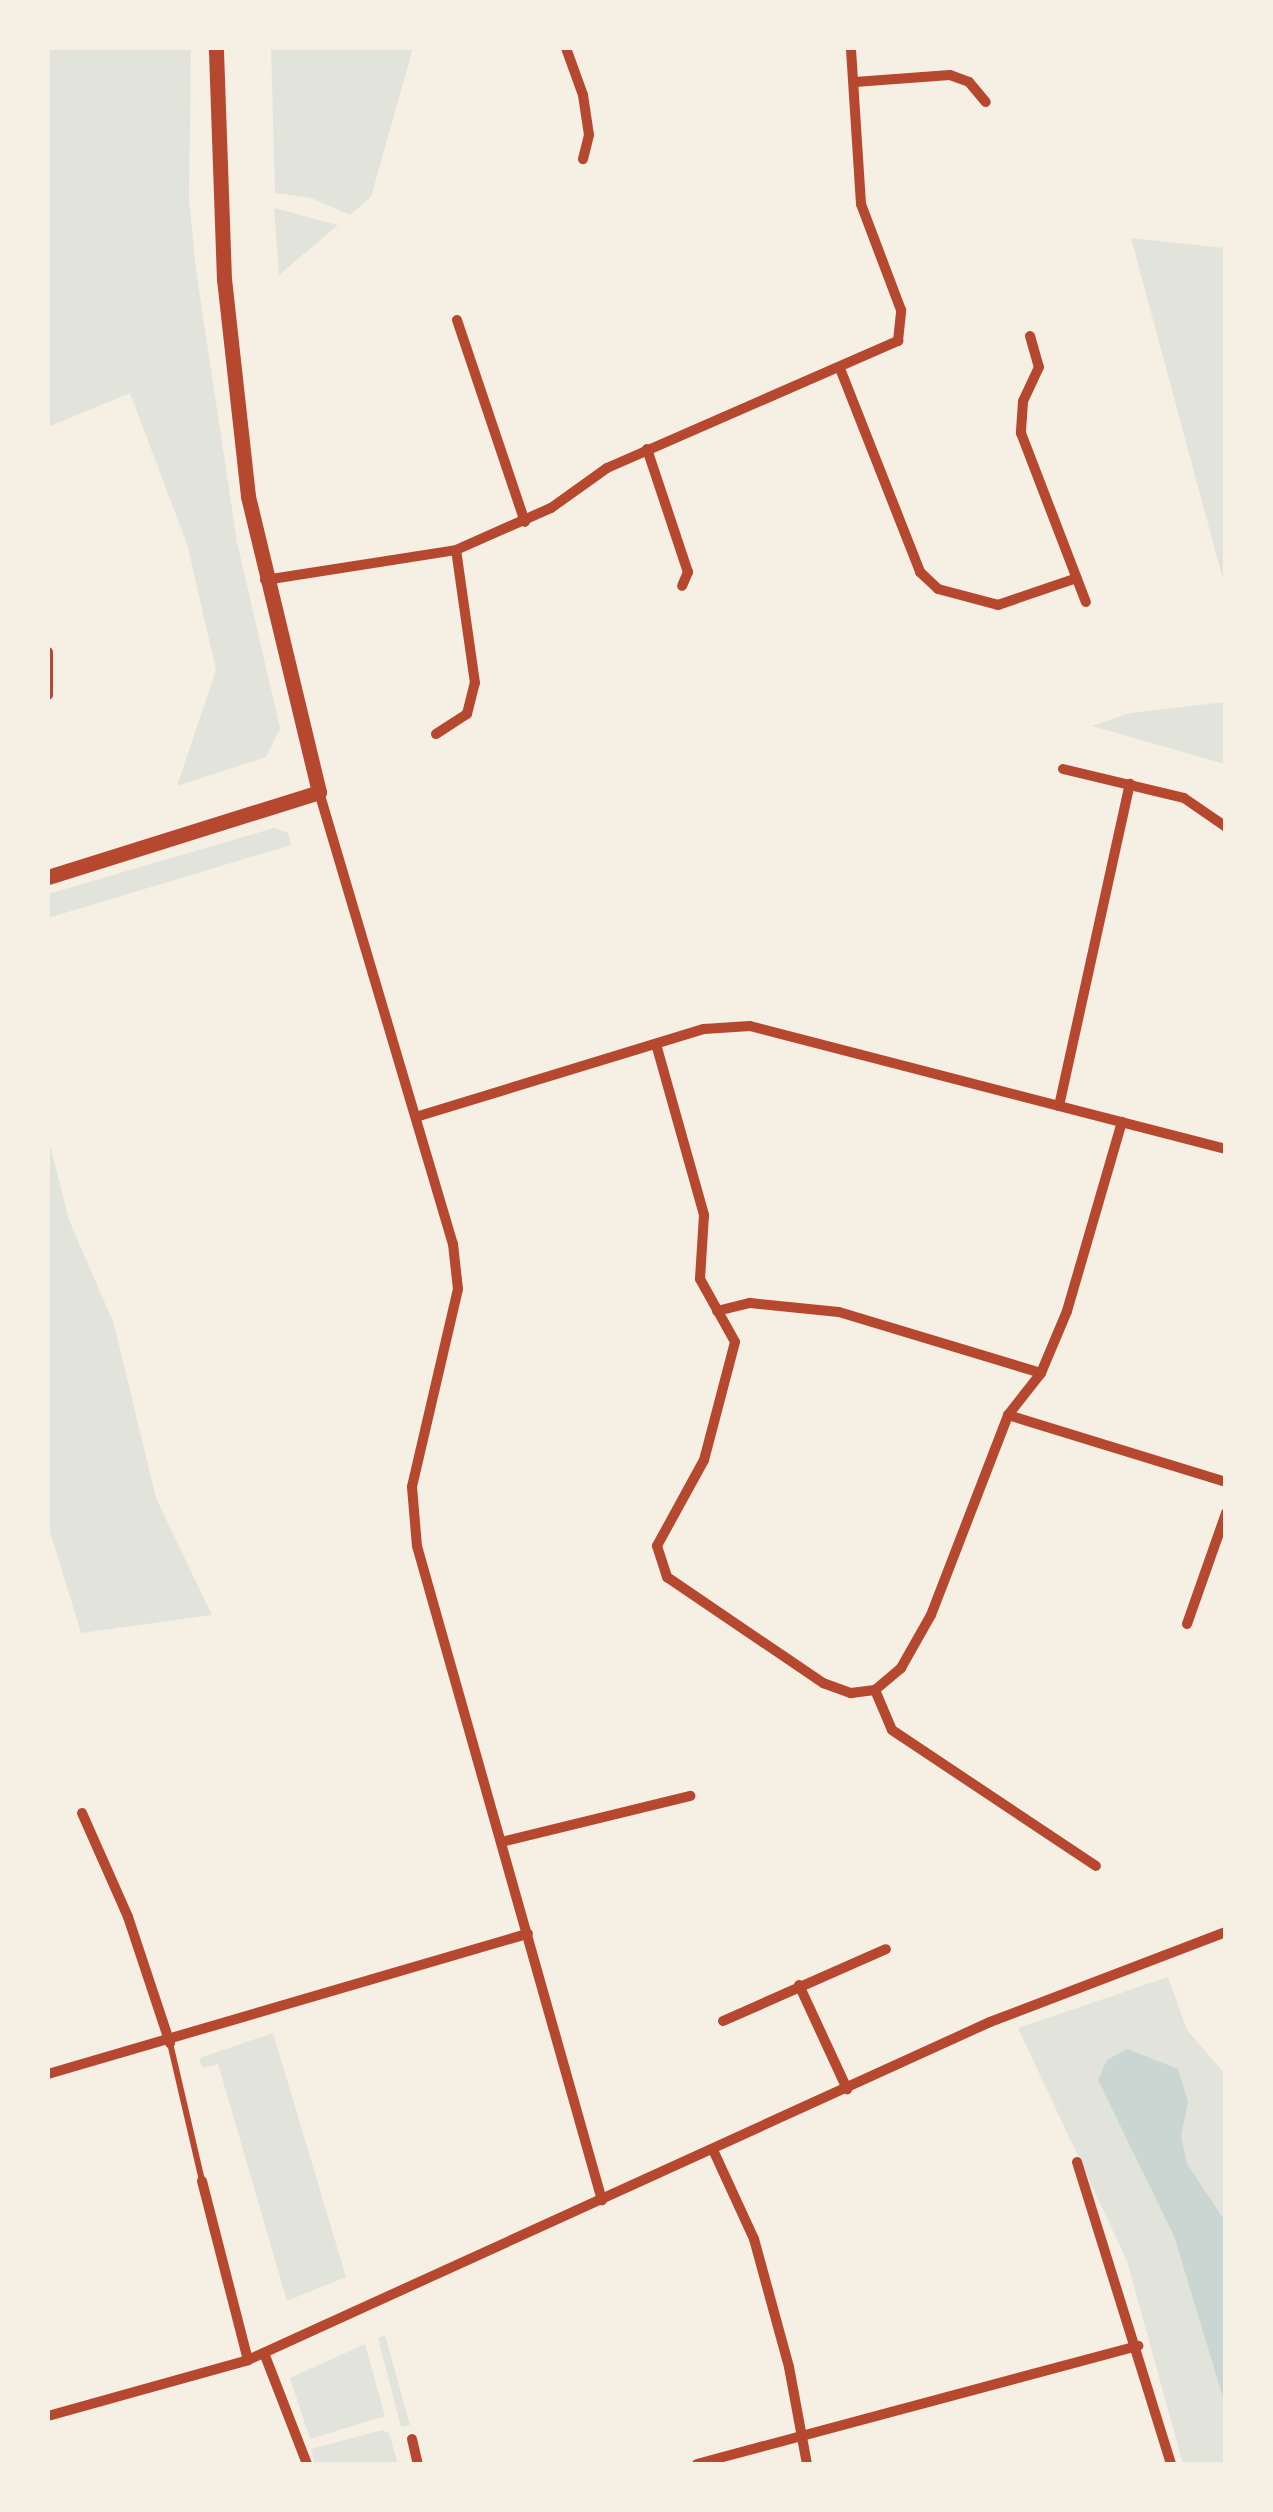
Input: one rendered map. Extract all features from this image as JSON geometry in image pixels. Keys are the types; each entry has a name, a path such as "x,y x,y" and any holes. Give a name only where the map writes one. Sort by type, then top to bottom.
{"street":[{"path":"216,48 232,378 265,580 319,792 420,1116 454,1244 458,1289 412,1487 417,1546 602,2200"},
{"path":"566,48 587,122 582,158"},
{"path":"265,580 456,550 525,522 647,449 886,352 904,329 860,204 851,48"},
{"path":"855,82 950,75 969,82 986,102"},
{"path":"457,320 525,522"},
{"path":"1030,336 1040,367 1023,402 1022,434 1086,602"},
{"path":"841,371 920,572 938,589 998,605 1077,578"},
{"path":"647,449 688,572 682,586"},
{"path":"436,734 467,714 475,684 456,550"},
{"path":"48,652 48,695"},
{"path":"1063,770 1184,798 1226,827"},
{"path":"1059,1106 1130,784"},
{"path":"48,876 319,792"},
{"path":"420,1116 704,1029 750,1026 1226,1149"},
{"path":"656,1044 704,1215 700,1279 736,1342 704,1460 657,1546 666,1576 824,1683 851,1694 875,1690 900,1668 931,1615 1008,1415 1041,1373 1067,1311 1122,1122"},
{"path":"716,1312 750,1303 839,1312 1041,1373"},
{"path":"1008,1415 1226,1482"},
{"path":"1187,1624 1226,1513"},
{"path":"875,1690 892,1730 1096,1866"},
{"path":"501,1842 690,1796"},
{"path":"82,1812 128,1917 170,2043"},
{"path":"48,2416 248,2360 1062,1993 1226,1932"},
{"path":"48,2074 170,2043 528,1934"},
{"path":"723,2021 886,1949"},
{"path":"799,1985 847,2089"},
{"path":"714,2152 754,2239 790,2367 807,2464"},
{"path":"1077,2162 1172,2464"},
{"path":"202,2181 248,2360"},
{"path":"697,2464 1138,2346"},
{"path":"264,2353 307,2464"},
{"path":"412,2439 418,2464"}],"lane":[{"path":"170,2043 202,2181"}],"shaded area":[{"path":"48,48 191,48 189,198 196,270 237,542 280,728 266,757 177,786 216,670 187,544 130,393 48,427"},
{"path":"271,48 413,48 371,197 350,215 311,198 275,193"},
{"path":"274,208 338,225 279,275"},
{"path":"1131,238 1225,248 1225,587"},
{"path":"1225,702 1225,764 1092,726 1130,713"},
{"path":"274,828 288,833 291,845 48,918 48,894"},
{"path":"48,1137 69,1220 114,1324 156,1498 212,1615 81,1633 48,1525"},
{"path":"1168,1977 1187,2030 1225,2074 1225,2464 1183,2464 1127,2261 1018,2028"},
{"path":"273,2033 346,2277 287,2301 218,2064 202,2068 199,2058"},
{"path":"1127,2049 1178,2069 1188,2102 1181,2136 1187,2164 1225,2221 1225,2404 1174,2236 1098,2080 1107,2060"},
{"path":"385,2335 410,2425 401,2427 378,2338"},
{"path":"365,2344 385,2416 310,2439 290,2378"},
{"path":"382,2430 389,2433 398,2464 315,2464 311,2449"}]}
